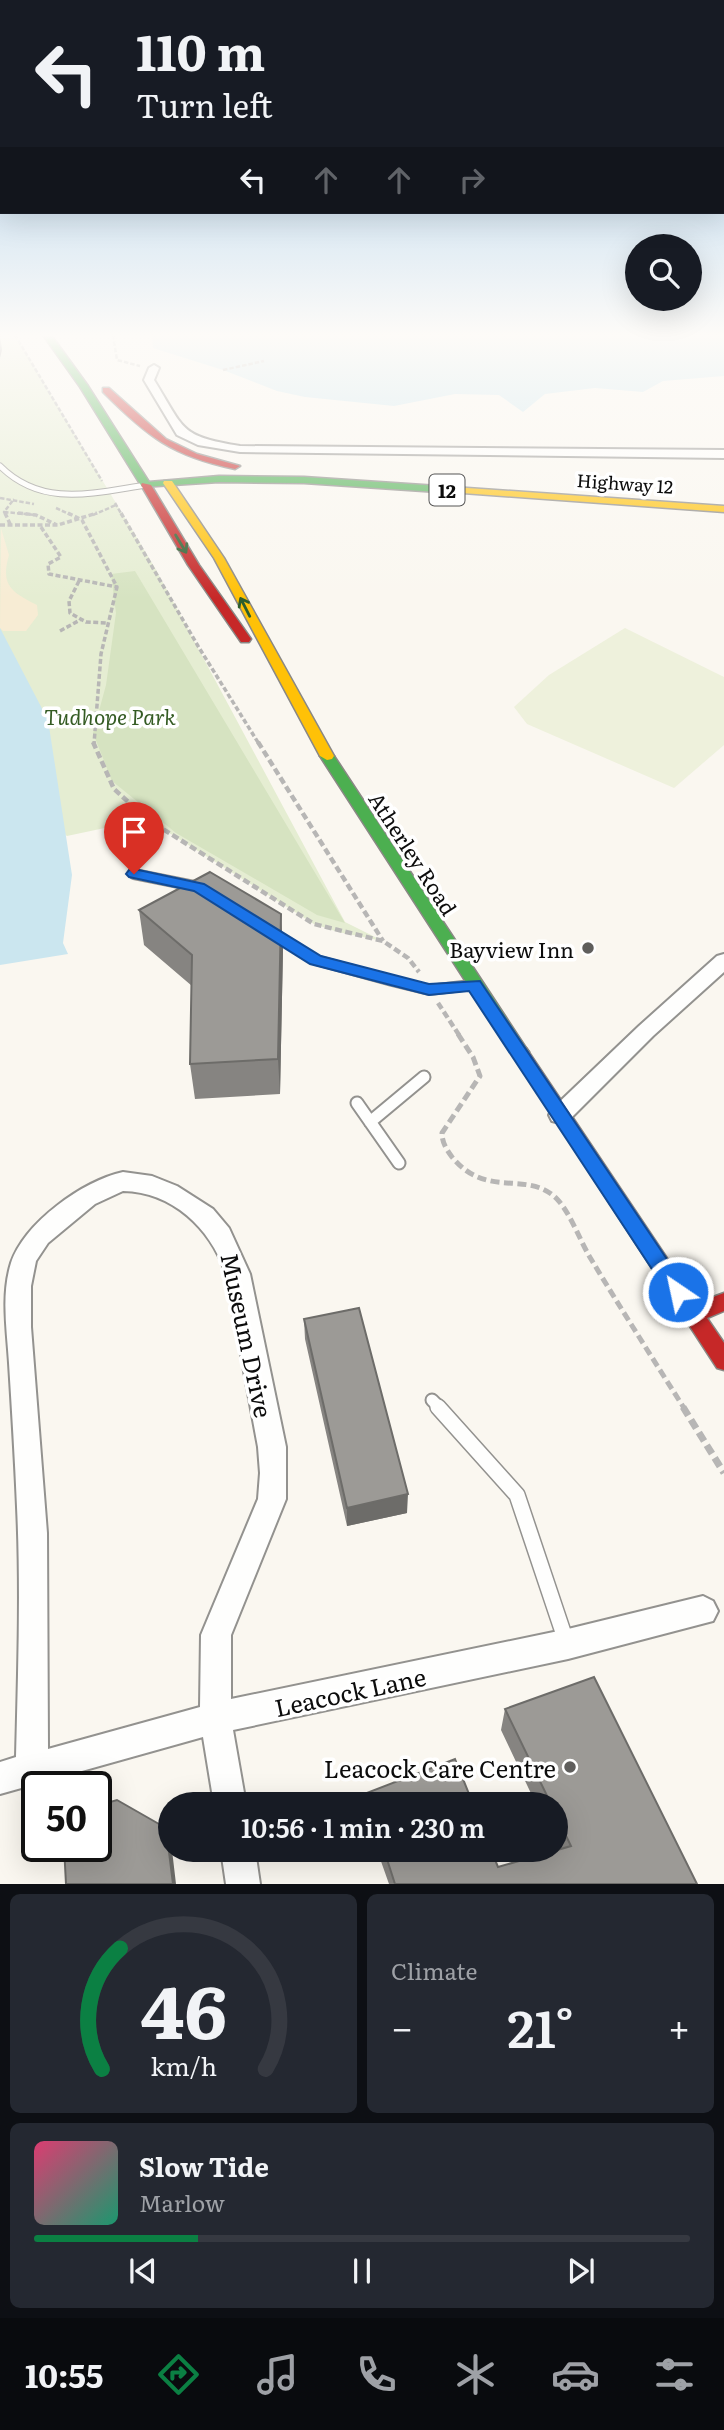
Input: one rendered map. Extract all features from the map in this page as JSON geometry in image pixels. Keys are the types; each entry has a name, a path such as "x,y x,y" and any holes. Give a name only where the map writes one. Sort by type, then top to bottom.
{"main road":[{"name":"Atherley Road","path":"107,423 194,565 325,752 474,985 724,1361"},
{"path":"129,423 145,447"},
{"path":"139,423 155,439 181,454 304,480"},
{"name":"Atherley Road","path":"164,476 219,558 325,752"},
{"name":"Highway 12","path":"146,485 164,476 304,480 724,509"},
{"path":"693,1314 724,1302"}],"street":[{"path":"175,423 181,433 202,443 240,449 724,454"},
{"path":"561,1115 646,1031 724,961"},
{"name":"Museum Drive","path":"32,1769 33,1557 18,1311 23,1263 37,1238 91,1192 120,1181 136,1181 180,1198 218,1227 230,1247 238,1274 272,1447 272,1499 216,1635 215,1718 228,1792"},
{"name":"Leacock Lane","path":"0,1778 215,1718 568,1644 703,1611"},
{"path":"240,1862 243,1884"}],"lane":[{"path":"0,466 30,490 72,494 146,485"},
{"path":"134,874 199,887 211,894"},
{"path":"269,931 316,961 429,989 474,985"},
{"path":"370,1122 424,1077"},
{"path":"357,1103 399,1163"},
{"path":"432,1400 517,1495 568,1644"}],"path":[{"path":"68,423 198,646 383,941"},
{"path":"0,498 12,500 4,512"},
{"path":"0,525 58,525 82,520 116,505"},
{"path":"4,512 10,524"},
{"path":"4,512 36,515 58,525"},
{"path":"82,520 117,587 101,654 93,741 114,789 147,819 314,924 383,941 408,958 473,1057 480,1076 442,1133 442,1141 460,1166 487,1182 519,1184 552,1193 724,1473"},
{"path":"41,527 61,557 48,564 47,571 79,581 117,587"},
{"path":"79,581 68,607 70,613 80,620 108,623"},
{"path":"60,631 80,620"}],"green space":[{"name":"Tudhope Park","path":"0,423 68,423 155,568 345,922 383,941 314,924 147,819 67,836 0,782"},
{"path":"135,571 345,923 317,915 176,833 112,781 93,733 106,685 116,613 111,574"},
{"path":"625,628 724,677 724,745 674,788 527,724 514,707 549,675"}],"sand":[{"path":"1,528 9,555 7,581 15,592 37,605 38,615 26,631 3,631 0,628"}],"water":[{"path":"0,628 48,720 72,875 63,943 68,954 0,965"}],"building":[{"path":"210,872 281,914 278,1059 190,1064 192,955 139,910"},
{"path":"359,1308 408,1494 347,1508 304,1319"},
{"name":"Leacock Care Centre","path":"594,1677 697,1884 395,1884 388,1862 496,1862 498,1867 515,1862 568,1862 568,1847 571,1846 568,1840 568,1792 545,1792 505,1709"},
{"path":"455,1759 468,1792 369,1792"},
{"path":"117,1800 158,1823 158,1862 170,1862 173,1884 66,1884 65,1862 112,1862 112,1801"}],"traffic: fast":[{"path":"107,423 146,485 219,479 304,480 453,490"},
{"path":"327,756 520,1052"}],"traffic: slow":[{"path":"168,483 219,558 327,756"},
{"path":"453,490 724,509"}],"traffic: jam":[{"path":"140,423 177,449 235,466"},
{"path":"146,485 194,565 245,639"},
{"path":"520,1052 724,1361"},
{"path":"693,1314 724,1302"}],"place":[{"name":"Bayview Inn","path":"588,948"},
{"name":"Leacock Care Centre","path":"570,1767"}],"route":[{"path":"134,874 199,887 316,961 429,989 474,985 678,1292"}]}
